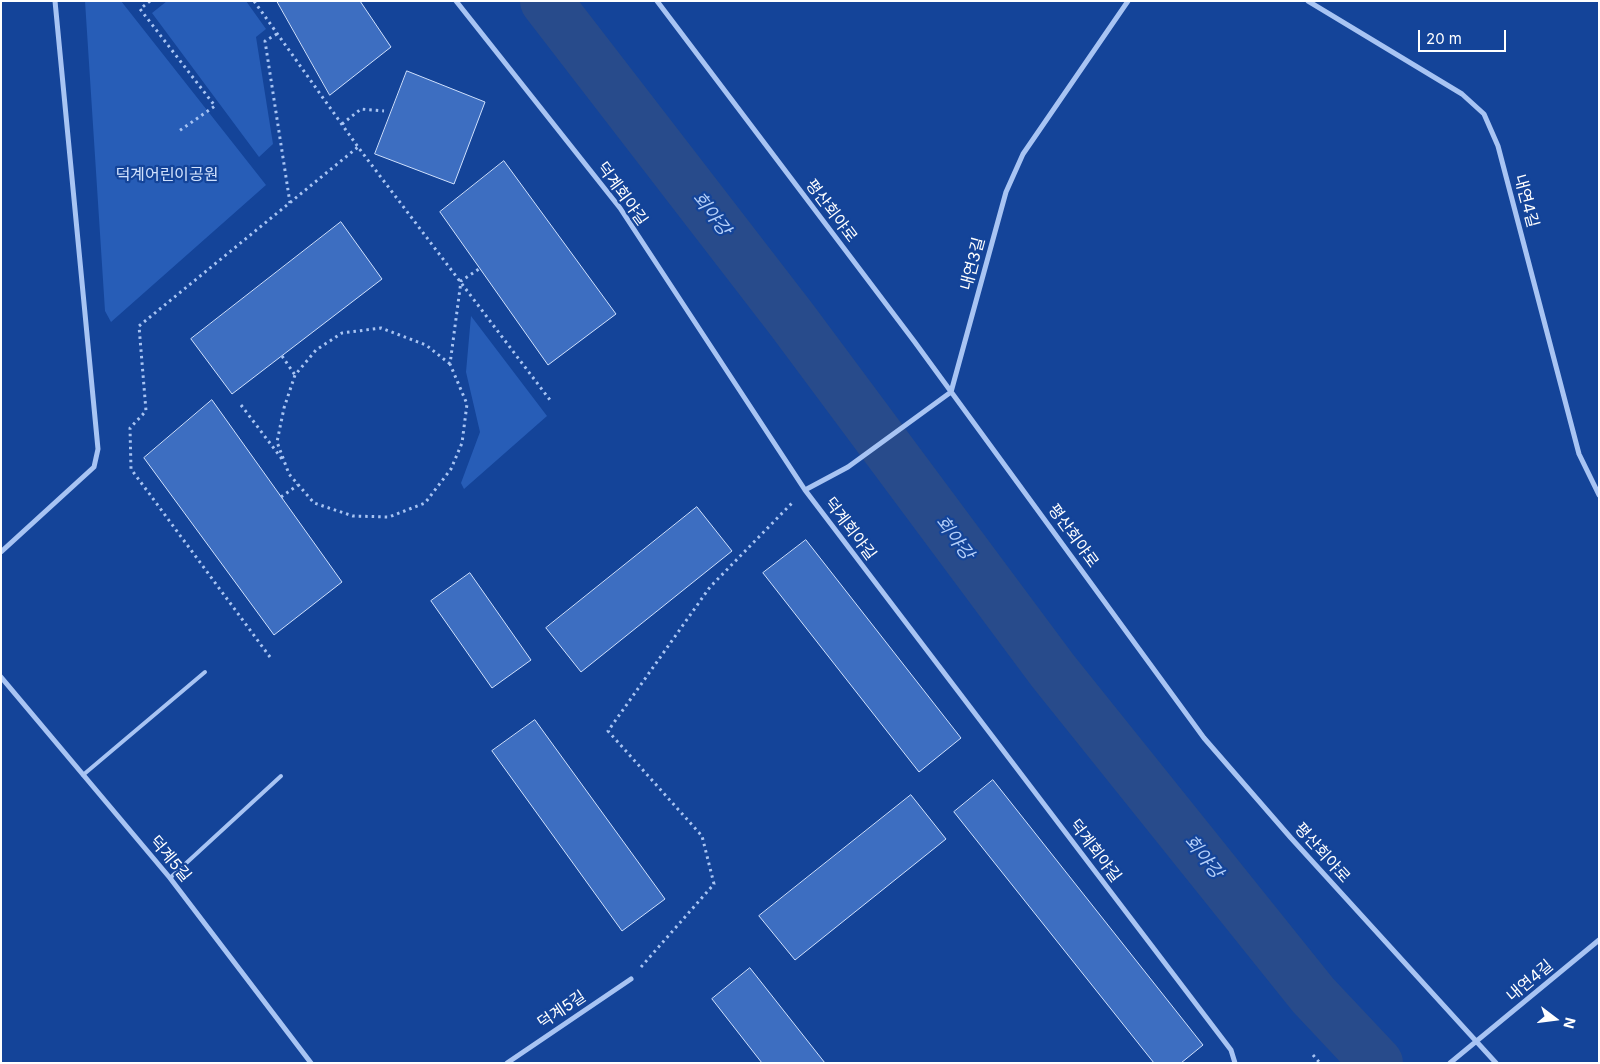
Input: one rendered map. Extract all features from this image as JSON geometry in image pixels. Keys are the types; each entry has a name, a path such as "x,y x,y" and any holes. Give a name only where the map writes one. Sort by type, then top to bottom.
{"street":[{"path":"1,552 94,467 98,449 55,1"},
{"name":"덕계회야길","path":"456,1 620,208 805,490 1231,1050 1235,1063"},
{"name":"평산회야로","path":"657,1 951,392 1204,738 1291,838 1496,1063"},
{"name":"내연3길","path":"951,392 1006,192 1023,154 1128,1"},
{"name":"내연4길","path":"1308,1 1462,94 1484,114 1498,146 1579,454 1599,495"},
{"path":"805,490 848,467 951,392"},
{"name":"덕계5길","path":"1,677 170,878 312,1063"},
{"name":"내연4길","path":"1451,1062 1599,940"},
{"name":"덕계5길","path":"507,1063 631,979"}],"lane":[{"path":"82,775 206,672"},
{"path":"170,878 281,776"}],"path":[{"path":"150,1 140,9 215,106 179,132"},
{"path":"254,1 358,147 462,281 550,400"},
{"path":"277,34 265,41 290,203"},
{"path":"342,124 361,109 384,111"},
{"path":"270,657 131,469 130,428 146,411 139,326 358,147"},
{"path":"450,364 462,281 479,269"},
{"path":"381,328 426,345 450,364 467,404 462,443 451,470 424,503 389,517 353,516 314,502 289,474 278,442 284,408 295,375 316,350 342,333 381,328"},
{"path":"282,356 295,375"},
{"path":"241,404 284,462"},
{"path":"281,497 298,485"},
{"path":"631,979 714,884 702,836 608,731 710,587 805,490"},
{"path":"1314,1055 1320,1063"}],"green space":[{"name":"덕계어린이공원","path":"85,1 121,1 266,185 111,322 105,311"},
{"path":"167,1 246,1 266,29 256,37 273,144 259,157 152,13"},
{"path":"471,316 547,416 464,489 461,483 480,432 466,372"}],"building":[{"path":"277,1 360,1 391,47 330,95"},
{"path":"407,71 485,102 454,184 375,154"},
{"path":"504,161 616,314 548,365 440,212"},
{"path":"341,222 382,279 232,394 191,339"},
{"path":"212,400 342,582 274,635 144,458"},
{"path":"697,507 732,551 581,672 546,628"},
{"path":"806,540 961,738 919,772 763,573"},
{"path":"470,573 531,660 492,688 431,601"},
{"path":"535,720 665,899 622,931 492,751"},
{"path":"993,780 1203,1045 1181,1063 1154,1063 954,812"},
{"path":"911,795 946,839 795,960 759,916"},
{"path":"750,968 825,1063 762,1063 712,999"}],"waterway":[{"name":"회야강","path":"546,1 792,320 1053,671 1313,995 1377,1063"}]}
